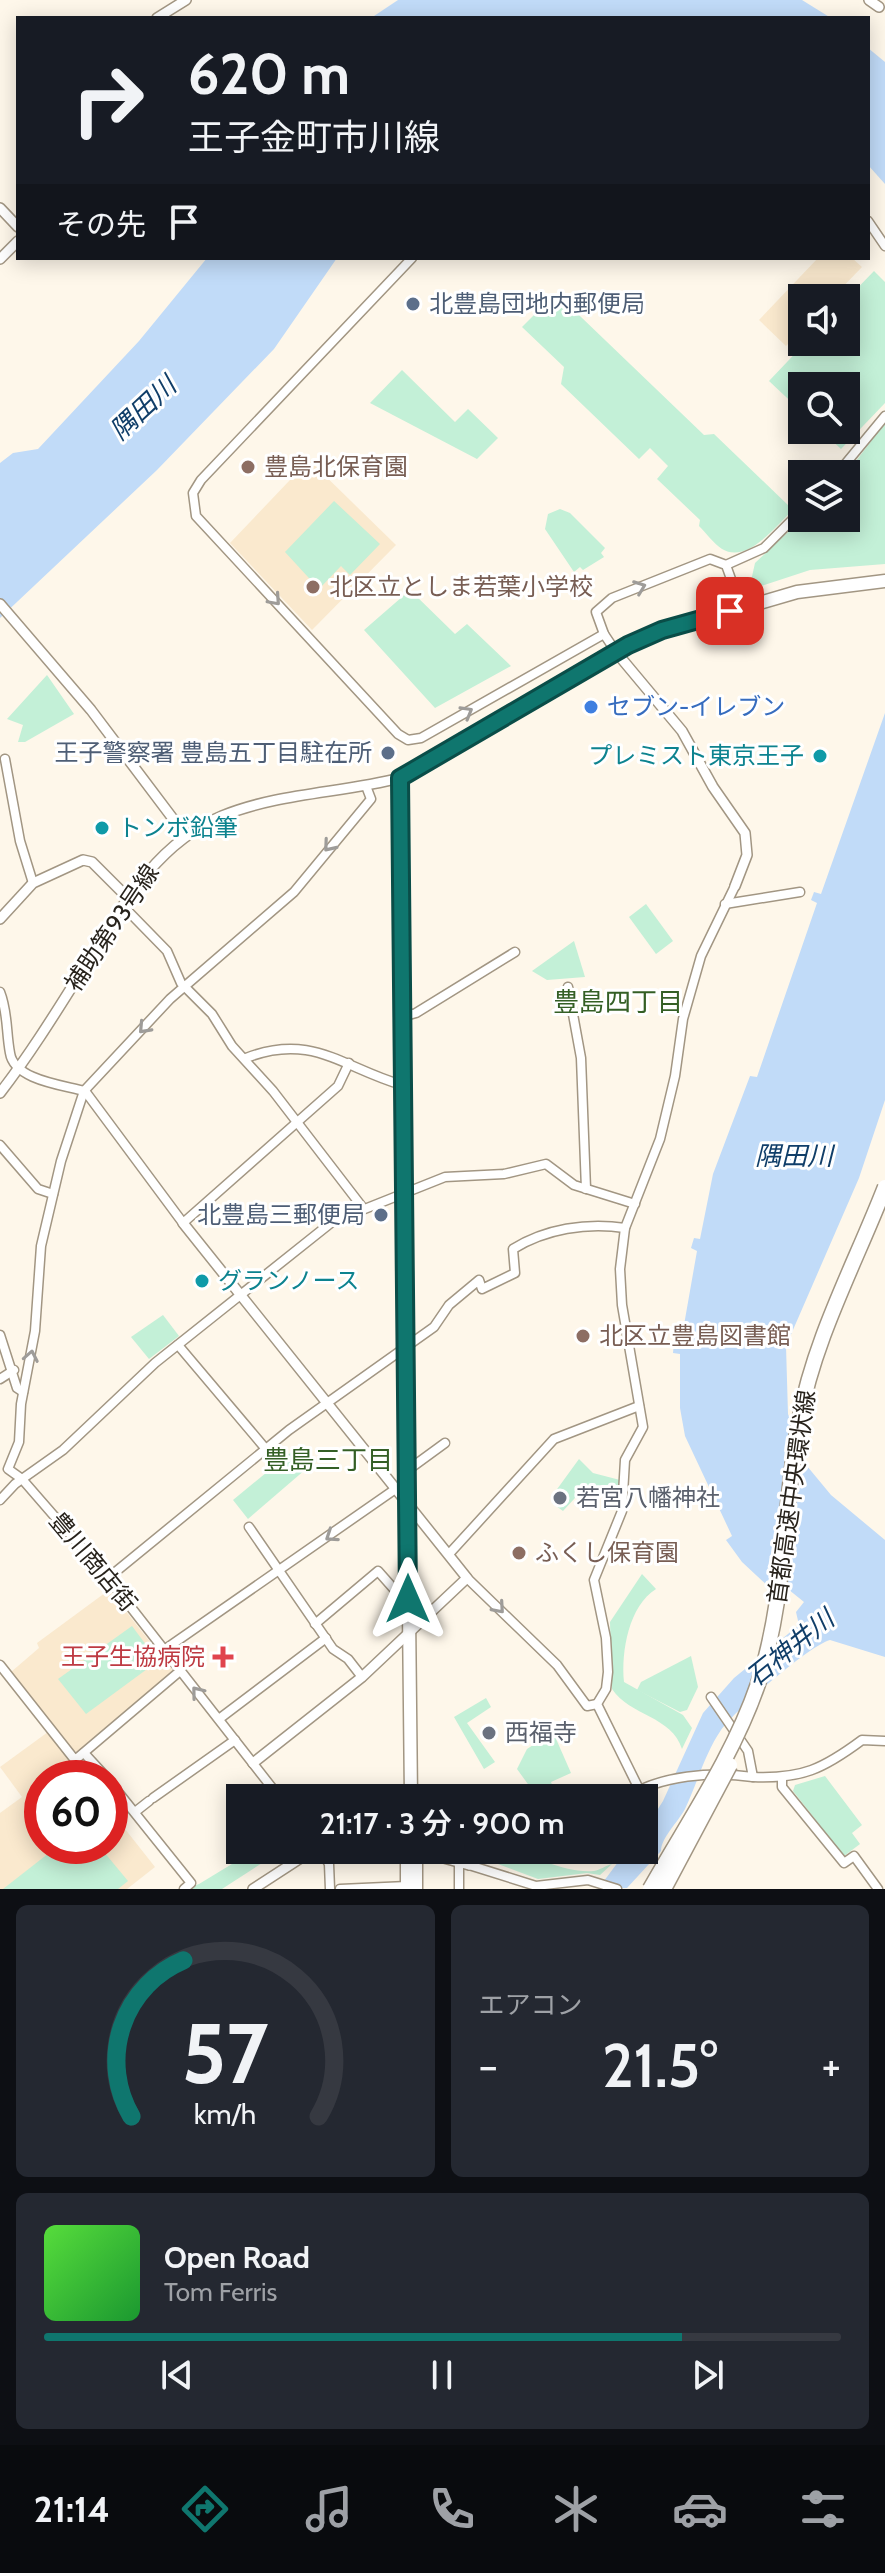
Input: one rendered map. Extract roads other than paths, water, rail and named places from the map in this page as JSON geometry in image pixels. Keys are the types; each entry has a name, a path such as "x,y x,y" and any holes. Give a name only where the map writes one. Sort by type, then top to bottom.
{"highway":[{"name":"首都高速中央環状線","path":"650,1889 732,1743 757,1688 777,1605 791,1474 805,1395 825,1333 885,1187"},
{"name":"首都高速中央環状線","path":"664,1889 734,1758 764,1677 781,1606 794,1476 809,1396 828,1336 885,1197"}],"main road":[{"path":"411,1784 400,778 616,652 662,630 812,589 885,581"},
{"path":"410,1888 416,1864"}],"street":[{"path":"160,16 186,0"},
{"path":"869,0 879,7"},
{"path":"0,208 16,225"},
{"path":"870,224 885,246"},
{"path":"0,259 16,243"},
{"path":"410,260 197,486 192,501 196,516 398,734 408,740 421,738 604,634"},
{"path":"849,460 885,416"},
{"path":"0,992 10,1053 19,1069 84,1091 241,1297 467,1578 557,1665 587,1706 597,1704 606,1689 608,1672 606,1638 594,1580 622,1511 625,1460 643,1430 622,1305 620,1269 625,1228 660,1139 675,1076 683,1019 701,956 747,855 745,833 713,787 682,731 616,652 604,634 596,612 612,598 710,559 726,565 758,553 788,524"},
{"path":"726,565 741,607"},
{"path":"0,604 91,710 186,836"},
{"path":"3,763 33,883"},
{"name":"補助第93号線","path":"0,1093 19,1069 125,902 156,861 186,836 222,816 249,807 400,778"},
{"path":"22,1479 8,1469 19,1442 23,1392 35,1331 41,1246 84,1091 185,986 294,892 371,799 366,786"},
{"path":"0,797 11,794"},
{"path":"0,919 33,883 88,860 167,951 174,973 246,1058 363,1208"},
{"path":"725,904 800,892"},
{"path":"402,1017 416,1013 515,952"},
{"path":"568,987 581,1058 586,1189"},
{"path":"246,1058 285,1046 349,1063 402,1085"},
{"path":"183,1223 338,1086 349,1063"},
{"path":"0,1145 38,1189 53,1194"},
{"path":"0,1500 22,1479 63,1450 178,1345 313,1236 344,1215 445,1177 504,1174 546,1164 574,1185 635,1204"},
{"path":"108,1578 265,1448 434,1327 449,1305 479,1280 482,1289 515,1273 513,1249 536,1234 588,1226 625,1228"},
{"path":"0,1335 14,1370 17,1388 23,1392"},
{"path":"178,1345 265,1448"},
{"path":"0,1379 14,1370"},
{"path":"449,1554 554,1439 639,1406"},
{"path":"408,1470 445,1443"},
{"name":"豊川商店街","path":"22,1479 108,1578 269,1784"},
{"path":"164,1650 394,1490"},
{"path":"249,1527 315,1624 362,1677"},
{"path":"315,1624 378,1571 401,1597 408,1599"},
{"path":"253,1763 362,1677 467,1578"},
{"path":"219,1719 326,1638"},
{"path":"0,1665 75,1760 180,1671"},
{"path":"711,1697 748,1751 753,1777"},
{"path":"597,1704 640,1784"},
{"path":"135,1812 235,1740"},
{"path":"658,1785 703,1775 782,1778 831,1764 862,1740 885,1741"},
{"path":"84,1753 90,1760"},
{"path":"782,1778 782,1787 844,1863 854,1856 878,1889"},
{"path":"128,1804 191,1883 184,1889"},
{"path":"253,1889 291,1864"},
{"path":"329,1864 330,1889"},
{"path":"459,1889 464,1864"},
{"path":"467,1864 536,1886 595,1881 617,1889"},
{"path":"340,1889 410,1888"}],"water":[{"path":"398,0 802,0 828,16 374,16"},
{"path":"870,50 885,62 885,184 870,167"},
{"name":"隅田川","path":"205,260 336,260 274,349 157,470 0,618 0,463 13,453 38,449 139,341"},
{"name":"隅田川","path":"885,713 885,1100 859,1178 786,1346 788,1414 807,1466 831,1495 885,1540 885,1657 830,1640 772,1680 728,1721 715,1739 685,1809 658,1854 658,1809 703,1713 734,1678 799,1625 796,1612 804,1602 778,1581 771,1589 742,1562 726,1540 732,1536 685,1436 680,1408 680,1354 673,1353 674,1342 681,1342 697,1251 691,1248 694,1238 700,1239 713,1174 750,1076 757,1077 817,903 811,900 814,892 821,894"},
{"name":"隅田川","path":"617,1864 649,1864 627,1888 598,1889"}],"place":[{"name":"北豊島団地内郵便局","path":"413,304"},
{"name":"豊島北保育園","path":"248,467"},
{"name":"北区立としま若葉小学校","path":"313,587"},
{"name":"セブン-イレブン","path":"591,707"},
{"name":"王子警察署 豊島五丁目駐在所","path":"388,753"},
{"name":"プレミスト東京王子","path":"820,756"},
{"name":"トンボ鉛筆","path":"102,828"},
{"name":"北豊島三郵便局","path":"381,1215"},
{"name":"グランノース","path":"202,1281"},
{"name":"北区立豊島図書館","path":"583,1336"},
{"name":"若宮八幡神社","path":"560,1498"},
{"name":"ふくし保育園","path":"519,1553"},
{"name":"王子生協病院","path":"223,1657"},
{"name":"西福寺","path":"489,1733"}],"district":[{"name":"豊島四丁目","path":"618,1002"},
{"name":"豊島三丁目","path":"328,1460"}],"water label":[{"name":"石神井川","path":"790,1648"}]}
